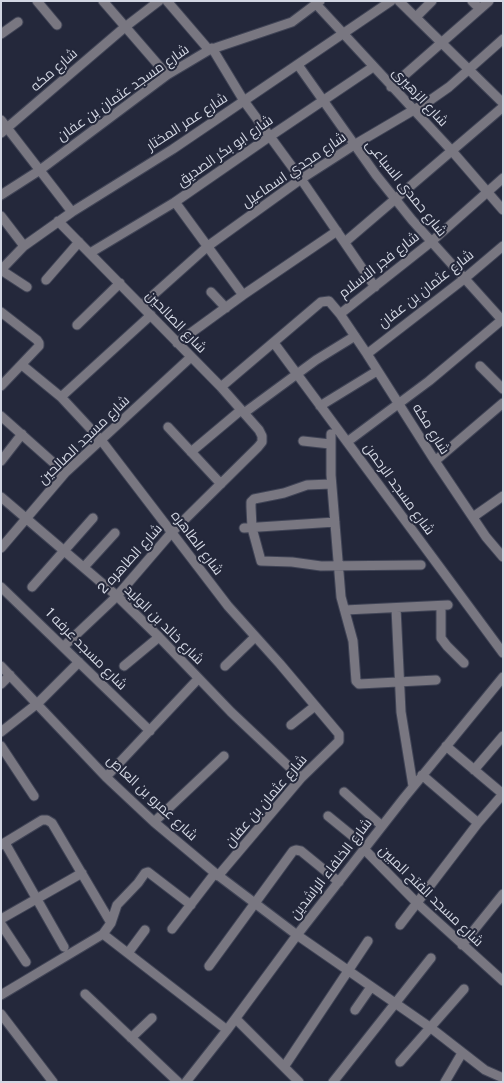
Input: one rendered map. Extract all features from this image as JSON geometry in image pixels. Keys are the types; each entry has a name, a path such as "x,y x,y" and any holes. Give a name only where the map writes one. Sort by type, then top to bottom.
{"street":[{"path":"37,1 57,25"},
{"path":"103,1 166,75"},
{"name":"شارع مكه","path":"4,130 125,27 159,1"},
{"path":"167,1 210,49 244,101 301,179 375,287"},
{"name":"شارع عمر المختار","path":"1,270 24,246 58,221 173,148 391,1"},
{"path":"399,1 503,103"},
{"path":"416,17 432,1"},
{"path":"472,1 480,9"},
{"path":"391,87 489,1"},
{"name":"شارع مسجد عثمان بن عفان","path":"1,195 40,170 166,75 210,49 292,22 318,3"},
{"name":"شارع الزهيرى","path":"318,3 343,35 452,151 503,210"},
{"path":"1,34 18,22"},
{"name":"شارع مجدي اسماعيل","path":"142,305 208,246 301,179 354,145 414,111 449,87 503,39"},
{"name":"شارع حمدى السباعى","path":"298,65 354,145 395,199 431,242 502,320"},
{"name":"شارع ابو بكر الصديق","path":"90,253 175,202 373,67"},
{"path":"345,242 503,107"},
{"path":"1,120 4,130 40,170 72,212"},
{"name":"شارع فجر الاسلام","path":"340,314 431,242 503,178"},
{"path":"175,202 243,295"},
{"path":"1,216 24,246"},
{"name":"شارع الصالحين","path":"58,221 221,387 262,436 262,442 258,447"},
{"path":"177,343 337,231"},
{"path":"46,280 79,242"},
{"name":"شارع عثمان بن عفان","path":"367,354 464,279 503,246"},
{"path":"1,270 26,287"},
{"path":"77,325 120,283"},
{"path":"212,292 226,308"},
{"path":"221,387 325,300 329,301 340,314"},
{"path":"1,312 39,343 22,365 1,386"},
{"name":"شارع مكه","path":"340,314 435,461 503,557"},
{"path":"61,397 151,315"},
{"path":"347,442 429,381 502,320"},
{"path":"191,452 242,411 355,336"},
{"name":"شارع مسجد الرحمن","path":"274,343 503,653"},
{"name":"شارع مسجد الصالحين","path":"1,548 65,473 191,357"},
{"name":"شارع الطاهره","path":"22,365 61,397 101,440 198,568 339,734 340,738 335,745"},
{"path":"480,366 503,390"},
{"path":"320,406 377,371"},
{"path":"435,461 503,403"},
{"path":"1,416 65,473"},
{"path":"168,427 221,484"},
{"path":"1,460 22,434"},
{"path":"331,434 332,484 341,598 353,641 357,683 436,680"},
{"path":"303,441 330,444"},
{"name":"شارع الطاهره 2","path":"64,646 116,596 172,532 258,447"},
{"path":"332,484 307,485 254,499 251,502 248,528 261,561 281,561 321,566 421,565"},
{"path":"473,517 503,496"},
{"name":"شارع خالد بن الوليد","path":"1,497 27,517 116,596 159,637 198,679 301,778"},
{"path":"32,587 93,518"},
{"path":"248,528 335,522"},
{"path":"84,567 115,533"},
{"name":"شارع مسجد عرفه 1","path":"1,587 150,731"},
{"path":"345,610 444,605 442,638 447,646 464,663"},
{"path":"396,608 399,682 404,737 413,786"},
{"path":"124,666 159,637"},
{"path":"225,666 255,637"},
{"path":"1,732 38,703 79,662"},
{"name":"شارع عمرو بن العاص","path":"1,666 106,776 154,822 216,874 297,935 431,1028 485,1070 503,1078"},
{"path":"1,684 10,675"},
{"name":"شارع الخلفاء الراشدين","path":"186,1082 413,786 503,677"},
{"path":"106,776 198,679"},
{"path":"291,725 315,706"},
{"path":"474,770 503,736"},
{"name":"شارع عثمان بن عفان","path":"172,929 216,874 301,778 335,745"},
{"path":"1,746 34,796"},
{"path":"400,925 478,823 503,794 446,746"},
{"path":"154,822 224,756"},
{"path":"422,776 478,823"},
{"path":"344,792 382,826"},
{"name":"شارع مسجد الفتح المبين","path":"328,816 365,848 416,903 503,981"},
{"path":"64,947 3,844 37,822 47,820 52,823 111,923"},
{"path":"209,966 292,851 301,851 339,882"},
{"path":"1,995 102,934 111,923 117,905 146,872 191,905"},
{"path":"1,919 82,873"},
{"path":"462,945 503,894"},
{"path":"1,924 26,962"},
{"path":"128,953 145,930"},
{"path":"102,934 227,1030"},
{"path":"284,1066 368,941"},
{"path":"333,1082 431,958"},
{"path":"355,1010 371,987"},
{"path":"400,1062 464,989"},
{"path":"85,994 178,1082"},
{"path":"1,1014 53,1082"},
{"path":"131,1038 152,1018"},
{"path":"236,1019 299,1082"},
{"path":"445,1082 462,1052"}]}
